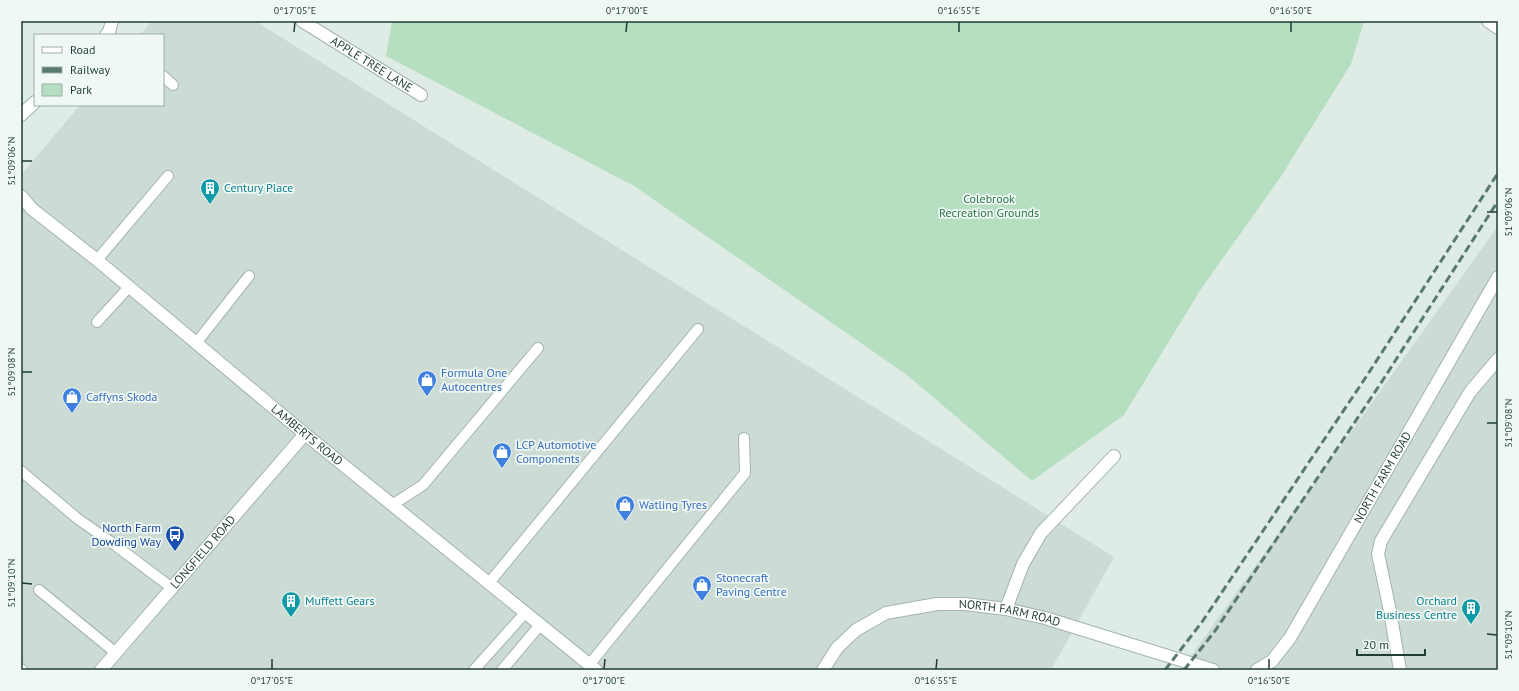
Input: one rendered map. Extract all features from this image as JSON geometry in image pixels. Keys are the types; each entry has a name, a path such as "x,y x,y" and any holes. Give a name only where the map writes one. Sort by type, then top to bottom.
{"street":[{"name":"APPLE TREE LANE","path":"302,21 421,95"},
{"path":"1488,21 1498,28"},
{"path":"21,115 34,103"},
{"name":"LAMBERTS ROAD","path":"21,196 32,209 97,260 197,342 305,434 592,668"},
{"name":"NORTH FARM ROAD","path":"1257,670 1272,666 1290,638 1498,277"},
{"path":"1400,670 1378,554 1381,541 1470,392 1498,359"},
{"name":"LONGFIELD ROAD","path":"101,670 305,434"},
{"path":"1006,608 1023,564 1041,533 1114,456"},
{"name":"NORTH FARM ROAD","path":"823,670 837,648 856,630 886,613 937,604 965,604 1006,608 1045,618 1213,670"}],"lane":[{"path":"164,77 173,85"},
{"path":"97,260 168,176"},
{"path":"197,342 249,276"},
{"path":"97,322 129,287"},
{"path":"489,583 698,329"},
{"path":"392,504 423,485 538,348"},
{"path":"592,668 745,473 744,438"},
{"path":"21,471 78,519 172,588"},
{"path":"39,590 116,653"},
{"path":"474,670 525,613"},
{"path":"502,670 540,625"}],"shaded area":[{"path":"152,21 255,21 1114,557 1051,670 21,670 21,175 79,106 164,106 164,34 141,34"},
{"path":"1498,226 1498,670 1181,670"}],"green space":[{"name":"Colebrook Recreation Grounds","path":"392,21 1364,21 1351,64 1280,178 1201,289 1124,415 1032,481 907,375 634,186 386,56"}],"railway":[{"path":"1165,670 1202,622 1366,377 1498,173"},
{"path":"1184,670 1215,631 1379,386 1498,201"}],"place":[{"name":"Century Place","path":"210,205"},
{"name":"Formula One Autocentres","path":"427,397"},
{"name":"Caffyns Skoda","path":"72,414"},
{"name":"LCP Automotive Components","path":"502,469"},
{"name":"Watling Tyres","path":"625,522"},
{"name":"North Farm Dowding Way","path":"175,552"},
{"name":"Stonecraft Paving Centre","path":"702,602"},
{"name":"Muffett Gears","path":"291,618"},
{"name":"Orchard Business Centre","path":"1471,625"}]}
